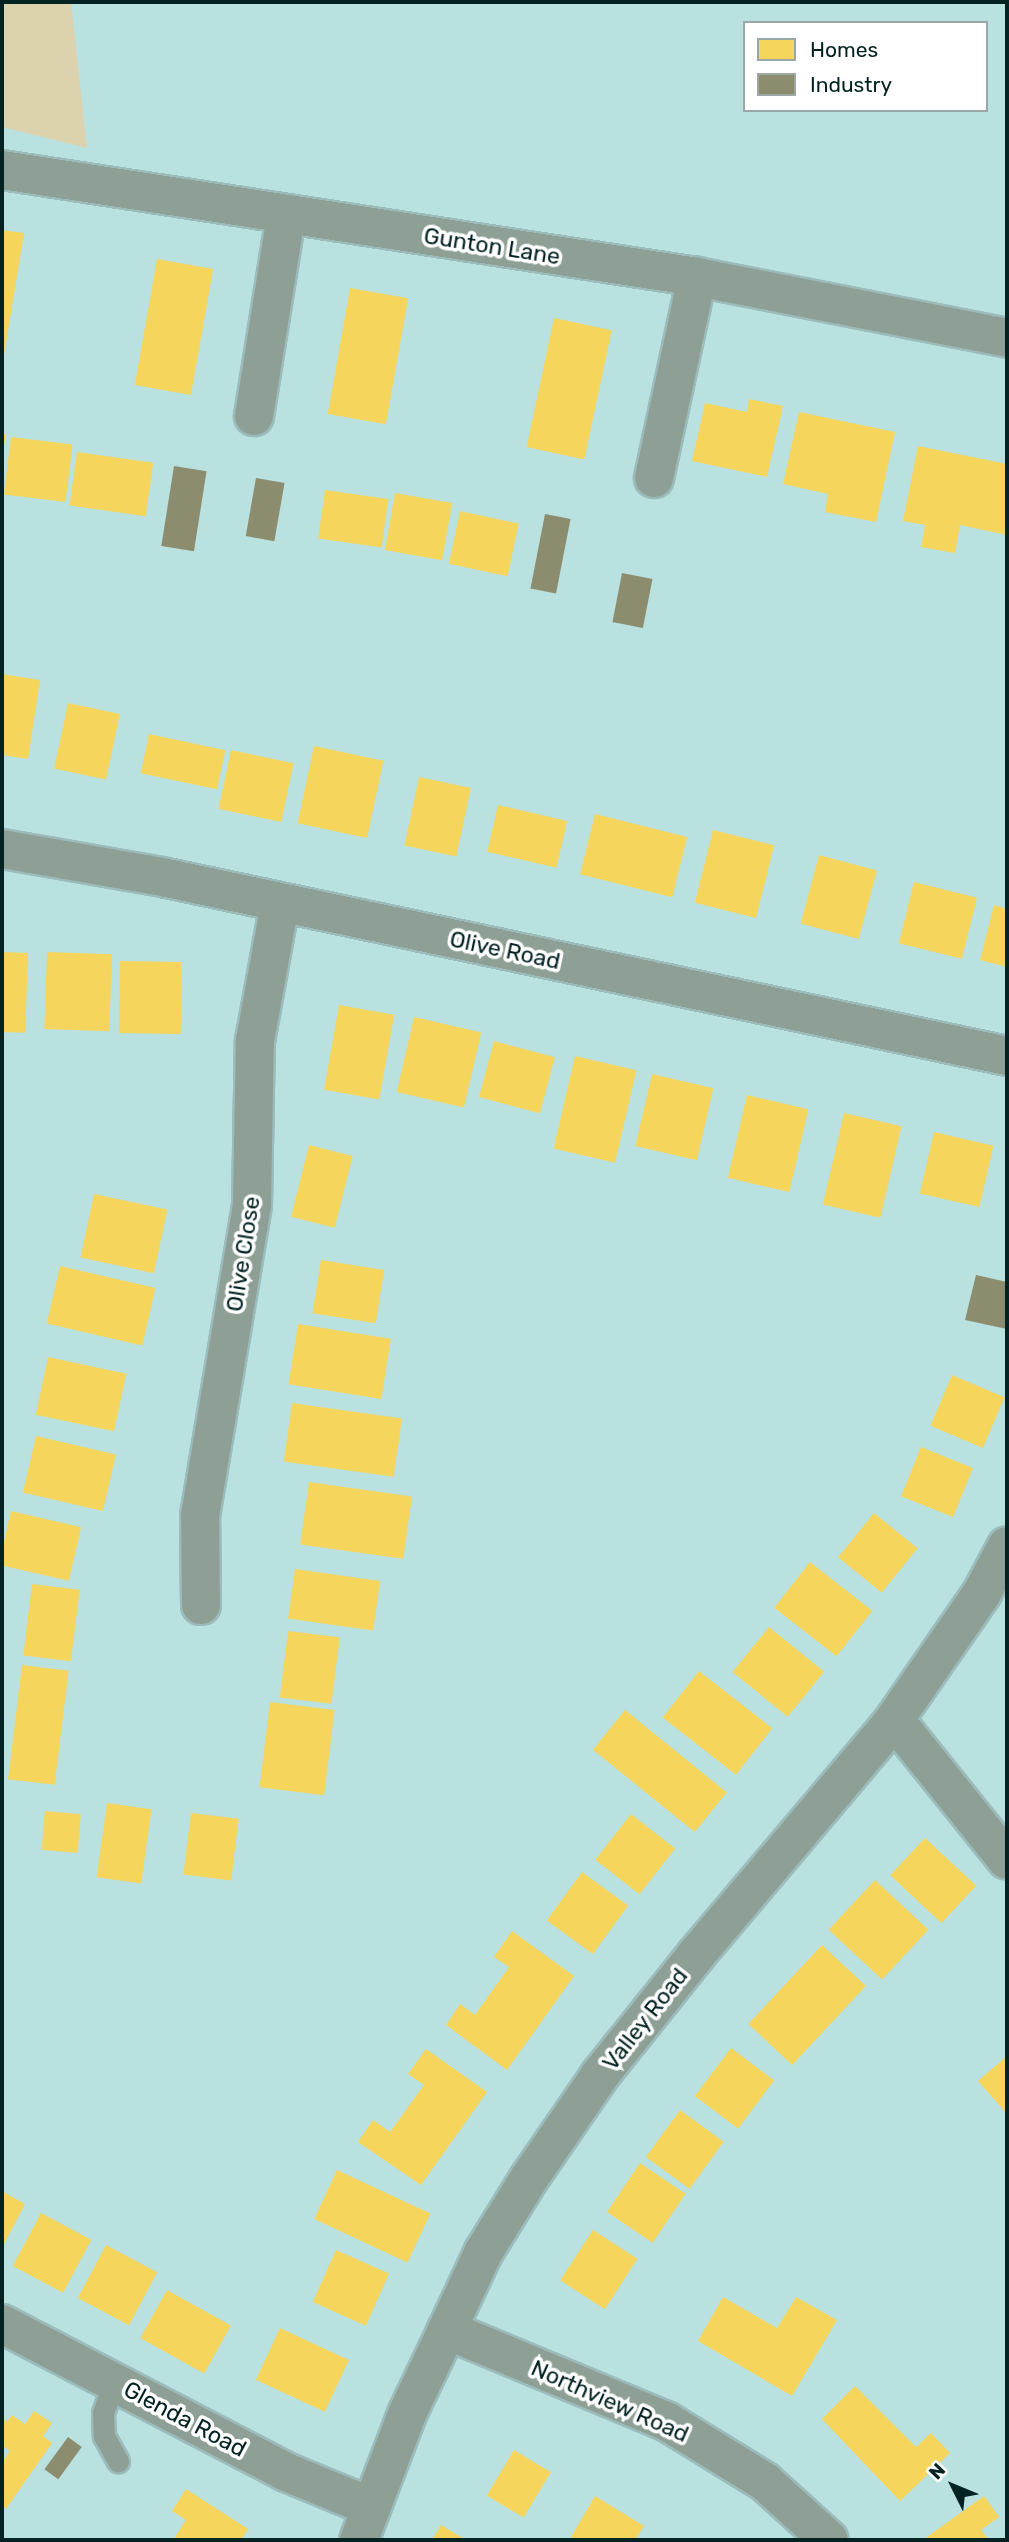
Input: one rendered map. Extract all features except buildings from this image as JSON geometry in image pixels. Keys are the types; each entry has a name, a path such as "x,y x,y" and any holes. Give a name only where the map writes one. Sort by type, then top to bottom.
{"street":[{"name":"Gunton Lane","path":"2,170 286,216 697,277 1007,338"},
{"path":"254,416 286,216"},
{"path":"654,478 697,277"},
{"name":"Olive Road","path":"2,849 162,877 1007,1056"},
{"name":"Olive Close","path":"201,1605 200,1516 253,1205 255,1041 280,903"},
{"name":"Valley Road","path":"365,2524 407,2414 483,2253 530,2177 600,2075 696,1955 892,1723 982,1592 1007,1545"},
{"path":"892,1723 906,1734 1007,1860"},
{"name":"Glenda Road","path":"2,2324 286,2472 365,2524"},
{"name":"Northview Road","path":"447,2330 666,2421 765,2482 829,2540"}],"lane":[{"path":"114,2381 103,2413 104,2436 118,2461"}],"shaded area":[{"path":"2,2 71,2 87,148 2,127"}]}
